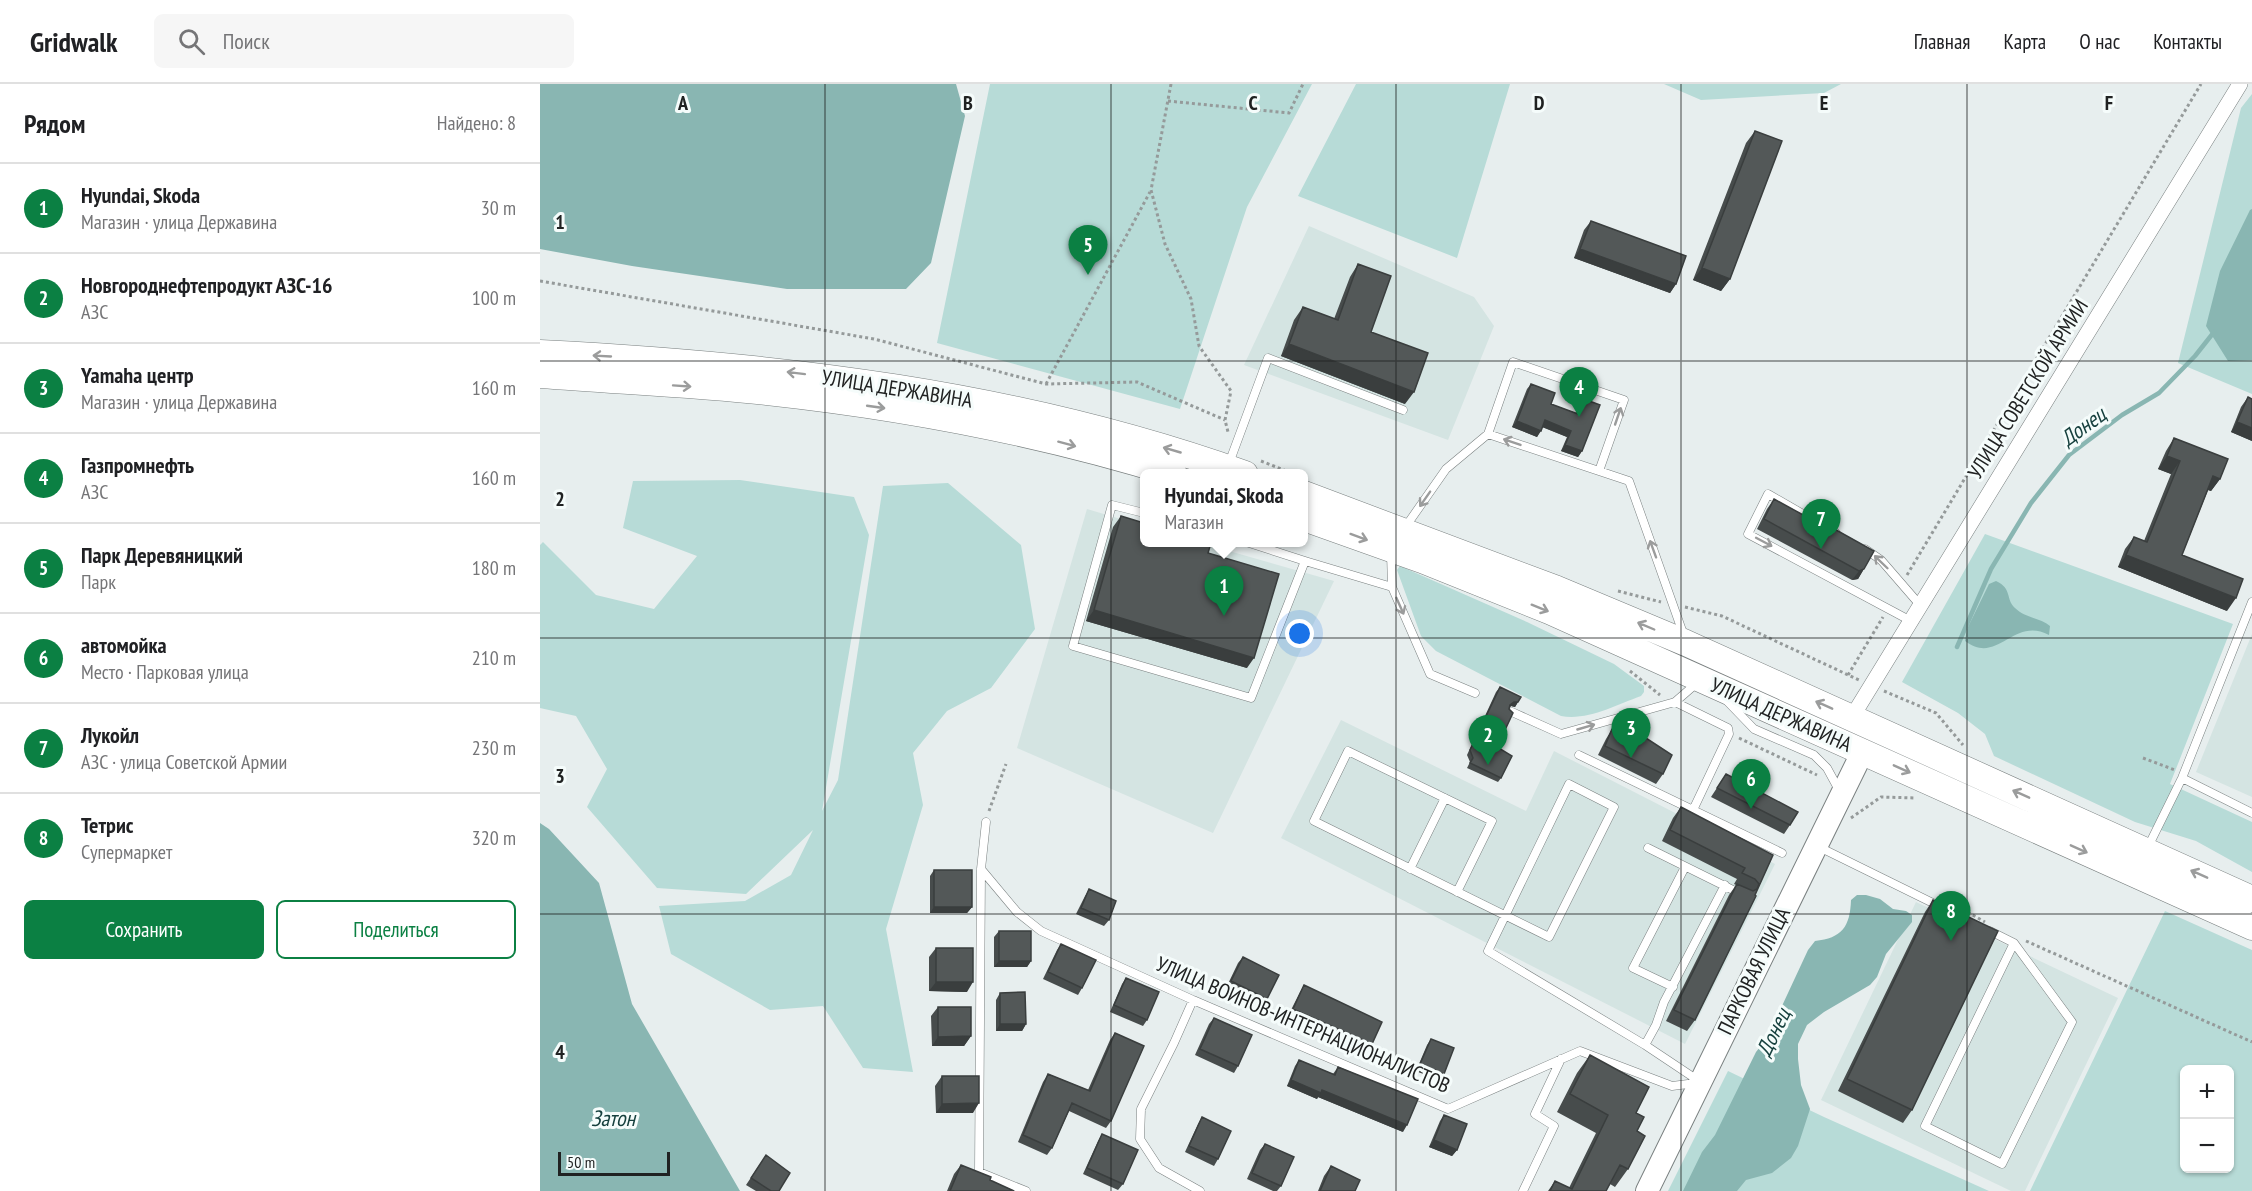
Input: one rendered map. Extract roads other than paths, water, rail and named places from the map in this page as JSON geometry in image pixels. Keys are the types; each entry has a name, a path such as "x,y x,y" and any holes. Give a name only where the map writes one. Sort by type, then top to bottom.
{"main road":[{"name":"УЛИЦА ДЕРЖАВИНА","path":"540,353 648,359 782,371 950,396 1077,423 1235,464"},
{"name":"УЛИЦА ДЕРЖАВИНА","path":"540,375 767,392 890,409 1009,430 1155,469"},
{"name":"УЛИЦА ДЕРЖАВИНА","path":"1308,496 1548,611 2252,927"},
{"name":"УЛИЦА ДЕРЖАВИНА","path":"1308,519 1397,539 1557,589 1686,643 1852,717 2252,899"}],"street":[{"name":"УЛИЦА СОВЕТСКОЙ АРМИИ","path":"1852,717 2240,84"},
{"path":"1676,668 1686,643"},
{"name":"ПАРКОВАЯ УЛИЦА","path":"1647,1191 1816,846 1843,813 1863,751"}],"lane":[{"path":"1235,464 1268,358 1403,410"},
{"path":"1474,693 1430,674 1392,587 1397,539 1446,469 1488,434 1513,362 1624,400 1599,471"},
{"path":"1488,434 1629,481 1686,643"},
{"path":"1840,535 1768,494 1748,534 1911,621"},
{"path":"1140,512 1112,505 1073,646 1251,698 1305,561"},
{"path":"1860,546 1881,560 1920,605"},
{"path":"1259,547 1392,587"},
{"path":"2146,850 2182,778 2252,602"},
{"path":"1512,712 1560,734 1673,703 1705,681 1754,729 1814,755 1827,768 1843,813"},
{"path":"1673,703 1728,728 1729,734 1693,810"},
{"path":"1457,892 1492,821 1348,751 1314,821 1410,869 1457,892 1505,915 1549,937 1614,807 1569,784 1505,915 1488,951 1645,1045 1700,1082"},
{"path":"1579,755 1782,853"},
{"path":"2182,778 2252,813"},
{"path":"1410,869 1445,798"},
{"path":"986,822 981,869 979,1172 1026,1191"},
{"path":"1816,846 1952,912"},
{"path":"1648,848 1745,896"},
{"path":"1672,987 1633,968 1685,867"},
{"name":"УЛИЦА ВОИНОВ-ИНТЕРНАЦИОНАЛИСТОВ","path":"981,869 1017,912 1041,931 1193,1000 1448,1109 1580,1051 1672,1086 1700,1082"},
{"path":"1645,1045 1725,885"},
{"path":"1986,926 2017,941 2072,1022 2002,1164 1925,1125 2017,941"},
{"path":"1193,1000 1141,1109 1140,1139 1159,1168 1200,1191"},
{"path":"1523,1191 1554,1126 1534,1114 1560,1059"}],"water":[{"path":"540,84 956,84 965,116 931,263 906,289 787,289 632,266 540,249"},
{"path":"2252,209 2252,360 2228,361 2206,326 2220,271"},
{"path":"1996,581 2005,587 2015,608 2050,626 2049,635 2036,631 2025,631 1987,648 1977,647 1965,641 1967,629 1989,584"},
{"name":"Затон","path":"540,823 549,829 599,883 632,1004 740,1191 540,1191"},
{"path":"1857,895 1880,899 1893,909 1906,911 1912,915 1912,922 1886,954 1877,977 1870,985 1824,1012 1807,1025 1798,1044 1798,1059 1801,1085 1810,1109 1798,1146 1791,1158 1772,1173 1746,1180 1737,1191 1683,1191 1702,1152 1715,1135 1756,1052 1767,1038 1808,950 1815,941 1832,937 1843,930 1849,917 1851,900"}],"waterway":[{"name":"Донец","path":"1957,647 1991,569 2031,503 2069,455 2122,415 2159,393 2195,356 2214,332"}],"place":[{"name":"Парк Деревяницкий","path":"1088,275"},
{"name":"Газпромнефть","path":"1579,417"},
{"name":"Лукойл","path":"1821,549"},
{"name":"Hyundai, Skoda","path":"1224,616"},
{"name":"Yamaha центр","path":"1631,758"},
{"name":"Новгороднефтепродукт АЗС-16","path":"1488,765"},
{"name":"автомойка","path":"1751,809"},
{"name":"Тетрис","path":"1951,941"}]}
